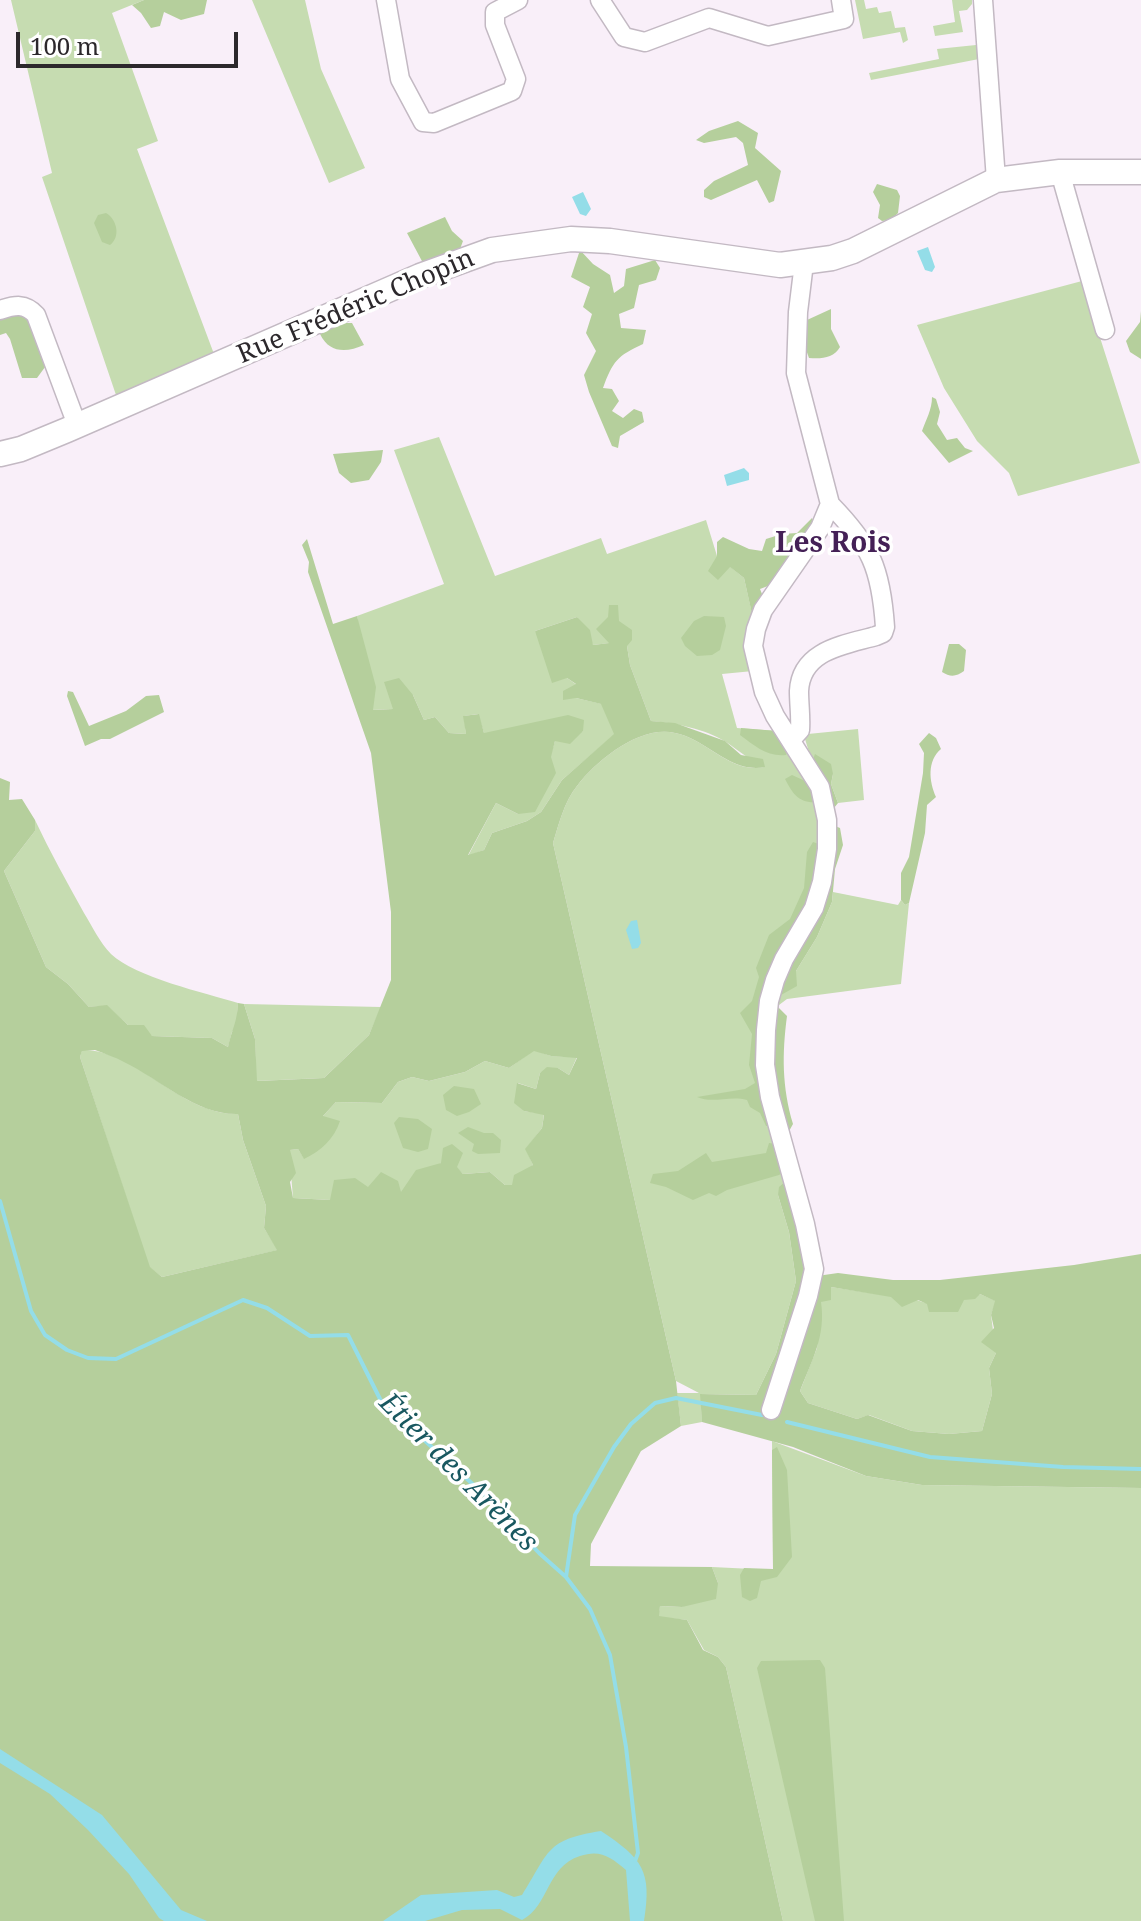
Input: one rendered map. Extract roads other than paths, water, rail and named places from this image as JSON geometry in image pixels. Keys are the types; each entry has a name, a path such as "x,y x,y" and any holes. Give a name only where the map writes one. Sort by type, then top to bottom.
{"street":[{"path":"386,0 400,79 423,122 434,123 512,91 516,79 495,25 495,12 518,0"},
{"path":"600,0 624,37 645,42 709,18 768,36 844,19 841,0"},
{"path":"983,0 996,180"},
{"path":"1060,172 1105,330"},
{"name":"Rue Frédéric Chopin","path":"0,454 21,449 420,276 492,250 571,239 610,241 780,265 804,263 853,251 996,180 1060,172 1141,172"},
{"path":"791,740 800,730 799,688 807,665 823,652 876,636 883,633 885,627 872,559 857,532 830,504 796,373 798,312 804,263"},
{"path":"0,310 15,305 29,307 36,315 77,425"},
{"path":"771,1410 814,1269 805,1224 770,1097 765,1065 767,1015 784,959 814,908 827,849 826,811 820,787 775,716 764,692 753,646 756,629 775,590 820,528 830,504"}],"water":[{"path":"583,192 591,209 586,216 580,214 572,197"},
{"path":"928,247 935,267 932,272 925,270 917,251"},
{"path":"744,468 749,473 749,480 727,486 724,475"},
{"path":"637,920 641,943 638,948 632,949 626,930 631,921"},
{"path":"0,1749 102,1815 181,1910 207,1921 164,1921 159,1918 129,1874 88,1830 50,1794 0,1763"},
{"path":"601,1831 627,1850 641,1868 647,1890 644,1921 630,1921 626,1870 610,1858 594,1853 569,1861 554,1877 538,1905 522,1920 500,1909 462,1910 425,1921 383,1921 421,1895 497,1890 514,1897 522,1895 551,1850 569,1839"}],"waterway":[{"name":"Étier des Arènes","path":"0,1201 31,1311 45,1335 67,1350 88,1358 116,1359 243,1300 267,1308 310,1336 348,1335 381,1401 488,1498 566,1577 590,1609 610,1655 626,1747 638,1853 635,1861"},
{"path":"566,1577 575,1515 614,1447 631,1424 655,1403 676,1398 762,1415"},
{"path":"787,1422 930,1457 1063,1467 1141,1469"}],"district":[{"name":"Les Rois","path":"833,544"}]}
